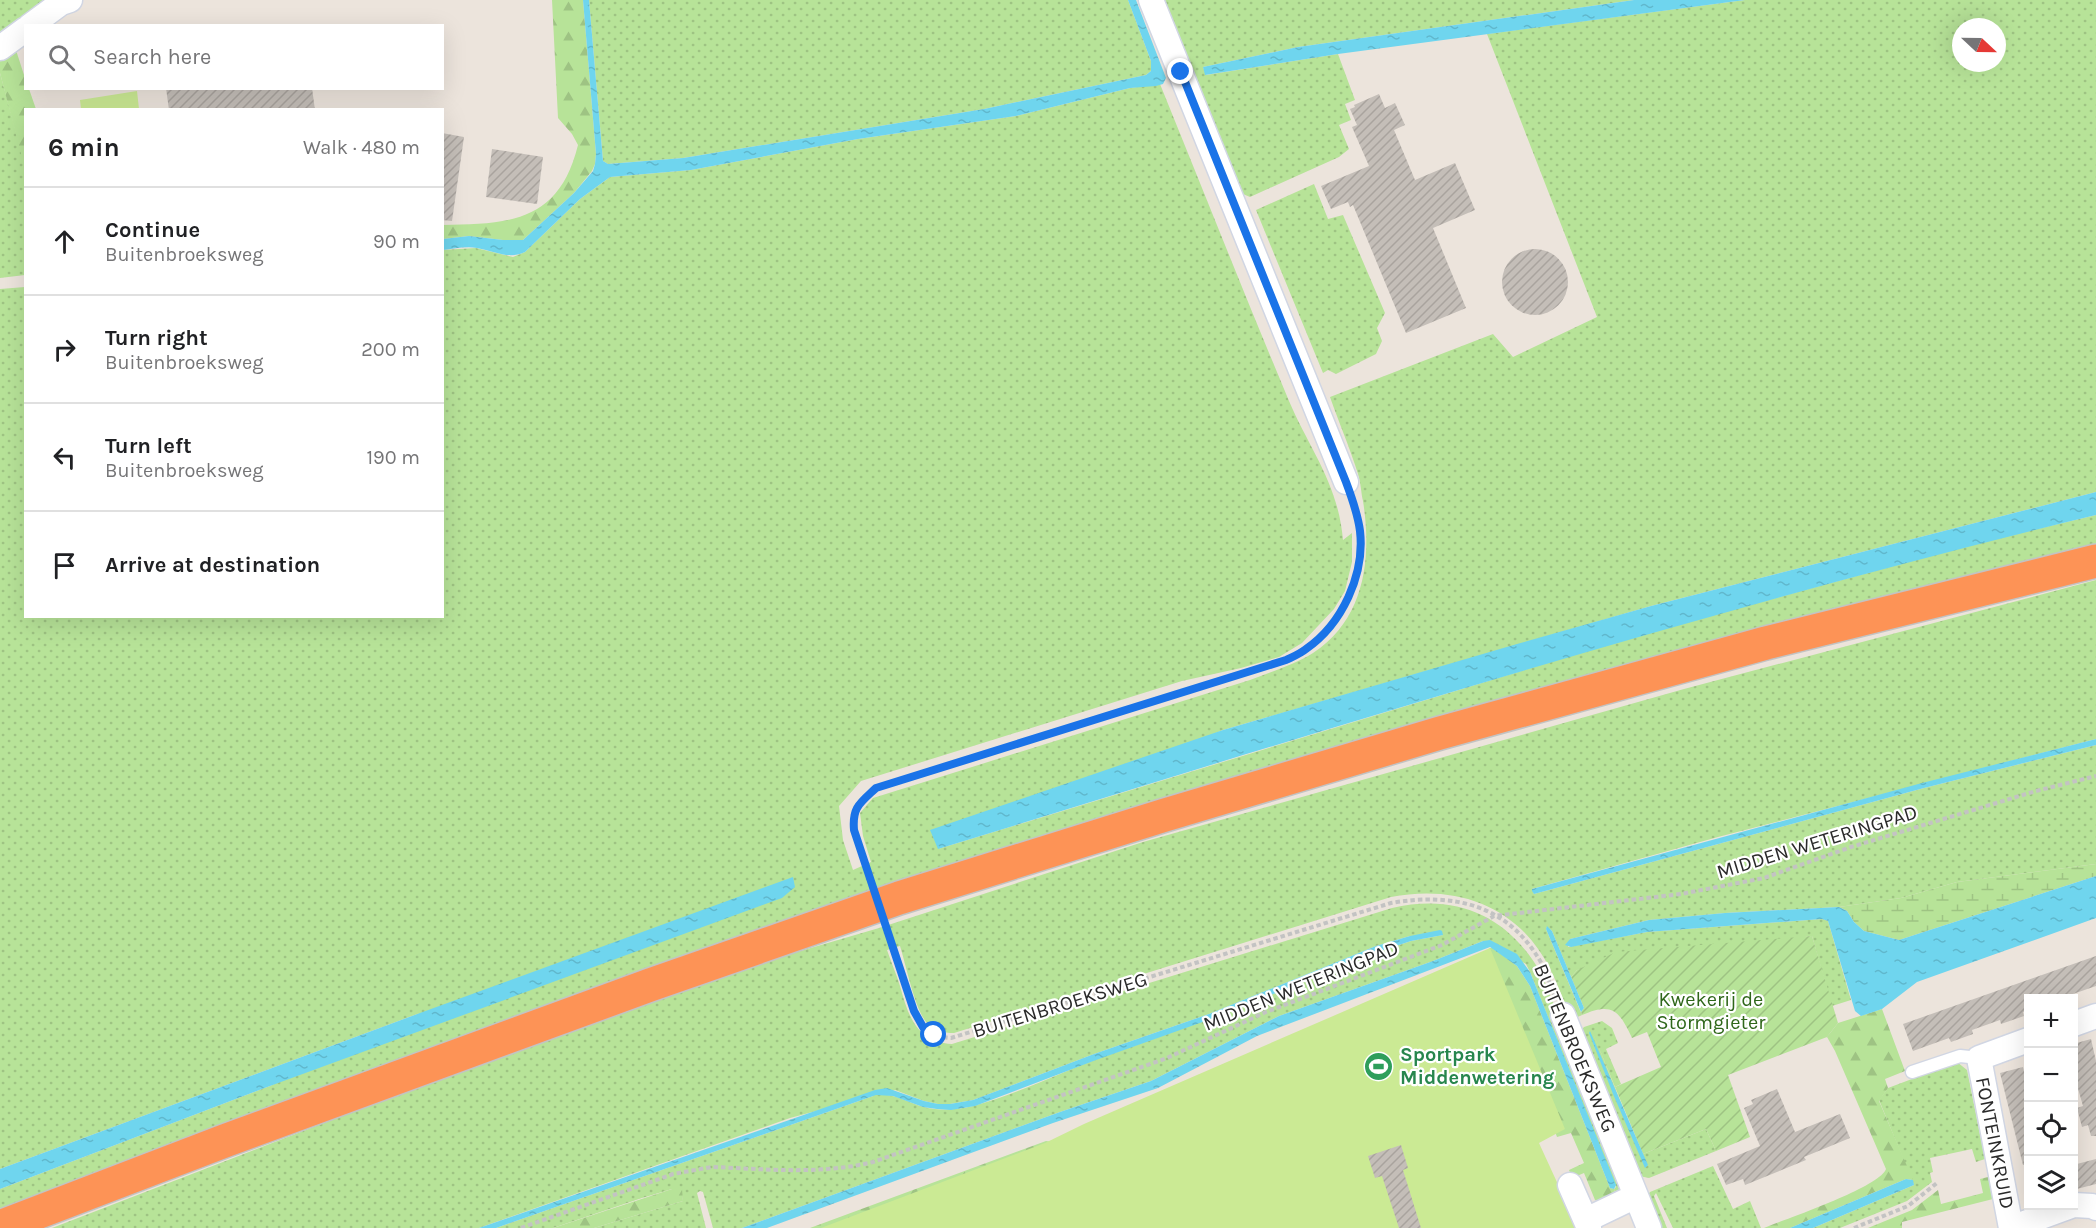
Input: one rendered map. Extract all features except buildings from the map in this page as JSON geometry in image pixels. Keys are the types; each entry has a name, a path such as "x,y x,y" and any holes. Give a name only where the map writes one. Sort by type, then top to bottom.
{"highway":[{"path":"0,1227 628,993 899,898 1440,733 1766,643 2096,561"},
{"path":"28,1228 232,1150 653,996 905,910 1170,825 1445,744 1767,655 2096,575"}],"street":[{"path":"33,24 61,3 70,0"},
{"path":"1151,0 1346,482"},
{"path":"0,48 24,30"},
{"name":"BUITENBROEKSWEG","path":"1563,1015 1649,1228"},
{"path":"2078,1022 2096,1016"},
{"name":"FONTEINKRUID","path":"2024,1041 1979,1058 2012,1228 2059,1210"},
{"path":"1570,1185 1588,1224 1636,1196"},
{"name":"FONTEINKRUID","path":"2078,1205 2096,1208"}],"lane":[{"name":"FONTEINKRUID","path":"1912,1072 1960,1056 1979,1058"}],"path":[{"name":"BUITENBROEKSWEG","path":"1346,482 1360,533 1359,565 1356,578 1341,612 1325,633 1306,649 1286,660 876,788 856,806 853,819 854,830 914,1011 927,1031 934,1035 951,1038 1391,903 1429,898 1475,905 1509,924 1531,948 1543,967 1563,1015"},
{"name":"MIDDEN WETERINGPAD","path":"521,1228 673,1174 699,1168 834,1169 889,1158 1167,1058 1266,1012 1442,945 1494,916 1681,894 1764,878 1851,847 2036,791 2096,776"},
{"path":"1854,1228 1908,1206 1937,1183"}],"green space":[{"path":"0,0 56,0 0,42"},
{"path":"552,0 583,0 596,154 592,171 574,193 523,240 469,236 444,239 444,225 510,220 528,214 545,204 558,190 569,171 578,145 558,118"},
{"path":"589,0 1128,0 1151,61 1151,71 1146,75 984,109 683,158 608,164 603,161"},
{"path":"1164,0 1634,0 1298,47 1203,67 1206,75 1338,54 1355,100 1345,104 1351,120 1339,125 1349,149 1339,157 1250,197 1243,194"},
{"path":"1745,0 2096,0 2096,492 1651,606 1223,730 938,849 1632,637 1974,544 2096,515 2096,548 1134,813 0,1215 0,1189 270,1086 420,1013 0,1169 0,289 24,287 24,618 444,618 444,250 476,248 513,257 525,252 580,199 610,177 691,170 858,139 1016,116 1130,88 1160,84 1289,401 1329,484 1340,520 1343,540 1352,533 1352,562 1345,591 1334,609 1302,643 1279,657 1182,681 861,781 839,806 843,840 853,870 871,862 863,836 860,813 873,798 1250,680 1290,665 1313,653 1344,623 1361,586 1365,565 1366,523 1359,477 1330,397 1493,334 1513,357 1597,317 1487,34"},
{"path":"15,47 24,75 24,90 29,90 36,108 24,108 24,165 0,73 0,59"},
{"path":"0,73 24,162 24,275 0,278"},
{"path":"137,91 139,108 81,108 80,100"},
{"path":"1314,184 1328,219 1343,215 1385,313 1377,328 1382,341 1376,354 1336,374 1328,370 1323,373 1256,210"},
{"path":"2096,580 2096,739 1718,837 1532,889 1534,894 1924,788 2096,745 2096,864 1957,882 1901,898 1839,907 1649,920 1570,939 1568,947 1647,932 1822,919 1828,921 1851,1000 1832,1006 1812,936 1577,970 1571,977 1552,931 1547,927 1582,1015 1573,1019 1550,969 1537,947 1521,929 1484,904 1462,897 1439,894 1391,897 954,1033 939,1031 927,1023 915,998 900,946 887,950 910,1017 930,1038 952,1044 1392,908 1416,904 1459,907 1497,924 1529,955 1542,975 1627,1185 1616,1195 1614,1189 1616,1187 1526,964 1483,941 1279,1016 1151,1081 742,1228 713,1228 703,1192 700,1191 697,1193 706,1228 594,1228 683,1201 681,1189 672,1189 553,1228 496,1228 875,1095 790,1118 479,1228 52,1228 464,1069 598,1020 797,952 879,928 1143,842 1684,689","holes":["1443,935 1411,941 1378,952 1168,1034 973,1106 936,1109 894,1096 876,1095 895,1090 938,1104 973,1100 1209,1014 1376,946 1410,936"]},
{"path":"2096,864 2096,876 1899,940 1864,931 1847,911 1839,907 1901,898 1957,882"},
{"name":"Kwekerij de Stormgieter","path":"1812,936 1838,1023 1827,1037 1728,1075 1750,1137 1716,1151 1706,1129 1643,1154 1615,1087 1661,1067 1647,1032 1632,1038 1623,1021 1608,1009 1582,1015 1584,1008 1571,977 1577,970 1616,952"},
{"path":"1489,948 1493,948 1517,966 1530,986 1610,1188 1614,1189 1616,1195 1600,1202 1595,1200 1584,1173 1572,1178 1569,1170 1584,1163 1571,1133 1557,1137"},
{"name":"Sportpark Middenwetering","path":"1490,948 1565,1129 1539,1143 1578,1228 821,1228 1045,1143"},
{"path":"1882,1009 1905,1071 1885,1079 1888,1088 1879,1101 1913,1180 1906,1179 1790,1228 1764,1228 1868,1185 1886,1169 1827,1037 1838,1023"},
{"path":"1602,1021 1612,1028 1618,1043 1606,1049 1621,1084 1615,1087 1592,1031 1647,1167 1643,1154 1706,1129 1716,1151 1649,1178 1634,1175 1577,1035 1584,1027"},
{"path":"1957,1062 1967,1070 1985,1159 1976,1162 1972,1149 1930,1158 1933,1172 1930,1173 1932,1182 1907,1201 1840,1228 1813,1228 1914,1185 1879,1100 1888,1088"},
{"path":"1046,1141 1058,1143 852,1228 810,1228"},
{"path":"1713,1166 1733,1209 1750,1201 1761,1228 1673,1228 1656,1193 1654,1196 1667,1228 1655,1228 1646,1198 1650,1192"},
{"path":"1988,1177 1993,1199 1902,1222 1902,1228 1868,1228 1912,1210 1938,1190 1941,1204 1983,1193 1980,1179"},
{"path":"672,1189 682,1189 683,1201 594,1228 553,1228"}],"water":[{"path":"583,0 589,0 603,161 608,164 683,158 984,109 1146,75 1151,71 1151,61 1128,0 1136,0 1166,78 1163,84 1156,86 1130,88 1016,116 858,139 691,170 610,177 580,199 525,252 507,255 473,247 444,250 444,239 469,236 523,240 574,193 593,171 596,154"},
{"path":"1634,0 1745,0 1338,54 1205,75 1203,67 1298,47"},
{"path":"2096,492 2096,515 1659,631 938,849 930,830 1223,730 1517,644 1651,606"},
{"path":"2096,739 2096,745 1924,788 1534,894 1532,891 1532,889 1922,783"},
{"path":"2096,876 2096,918 1917,982 1882,1009 1861,1016 1855,1011 1828,921 1822,919 1647,932 1571,947 1565,945 1570,939 1649,920 1839,907 1847,911 1864,931 1899,940"},
{"path":"793,877 795,887 782,898 270,1086 0,1189 0,1169"},
{"path":"1547,926 1552,931 1584,1008 1581,1012 1546,929"},
{"path":"1440,930 1443,935 1411,941 1378,952 1211,1019 975,1106 951,1110 937,1109 923,1107 893,1096 876,1095 496,1228 479,1228 875,1090 887,1088 938,1104 973,1100 1209,1014 1376,946"},
{"path":"1490,940 1517,954 1530,972 1616,1185 1614,1189 1610,1188 1530,986 1517,966 1490,947 1257,1036 1158,1088 1053,1123 767,1228 742,1228 1151,1081 1279,1016"},
{"path":"1590,1031 1648,1165 1645,1168 1613,1094"},
{"path":"1906,1179 1913,1180 1914,1185 1813,1228 1790,1228"}],"place":[{"name":"Sportpark Middenwetering","path":"1379,1066"}],"route":[{"path":"934,1035 923,1027 914,1011 854,830 853,819 856,806 876,788 1286,660 1306,649 1325,633 1341,612 1356,578 1359,565 1360,533 1358,518 1346,482 1181,72"}]}
